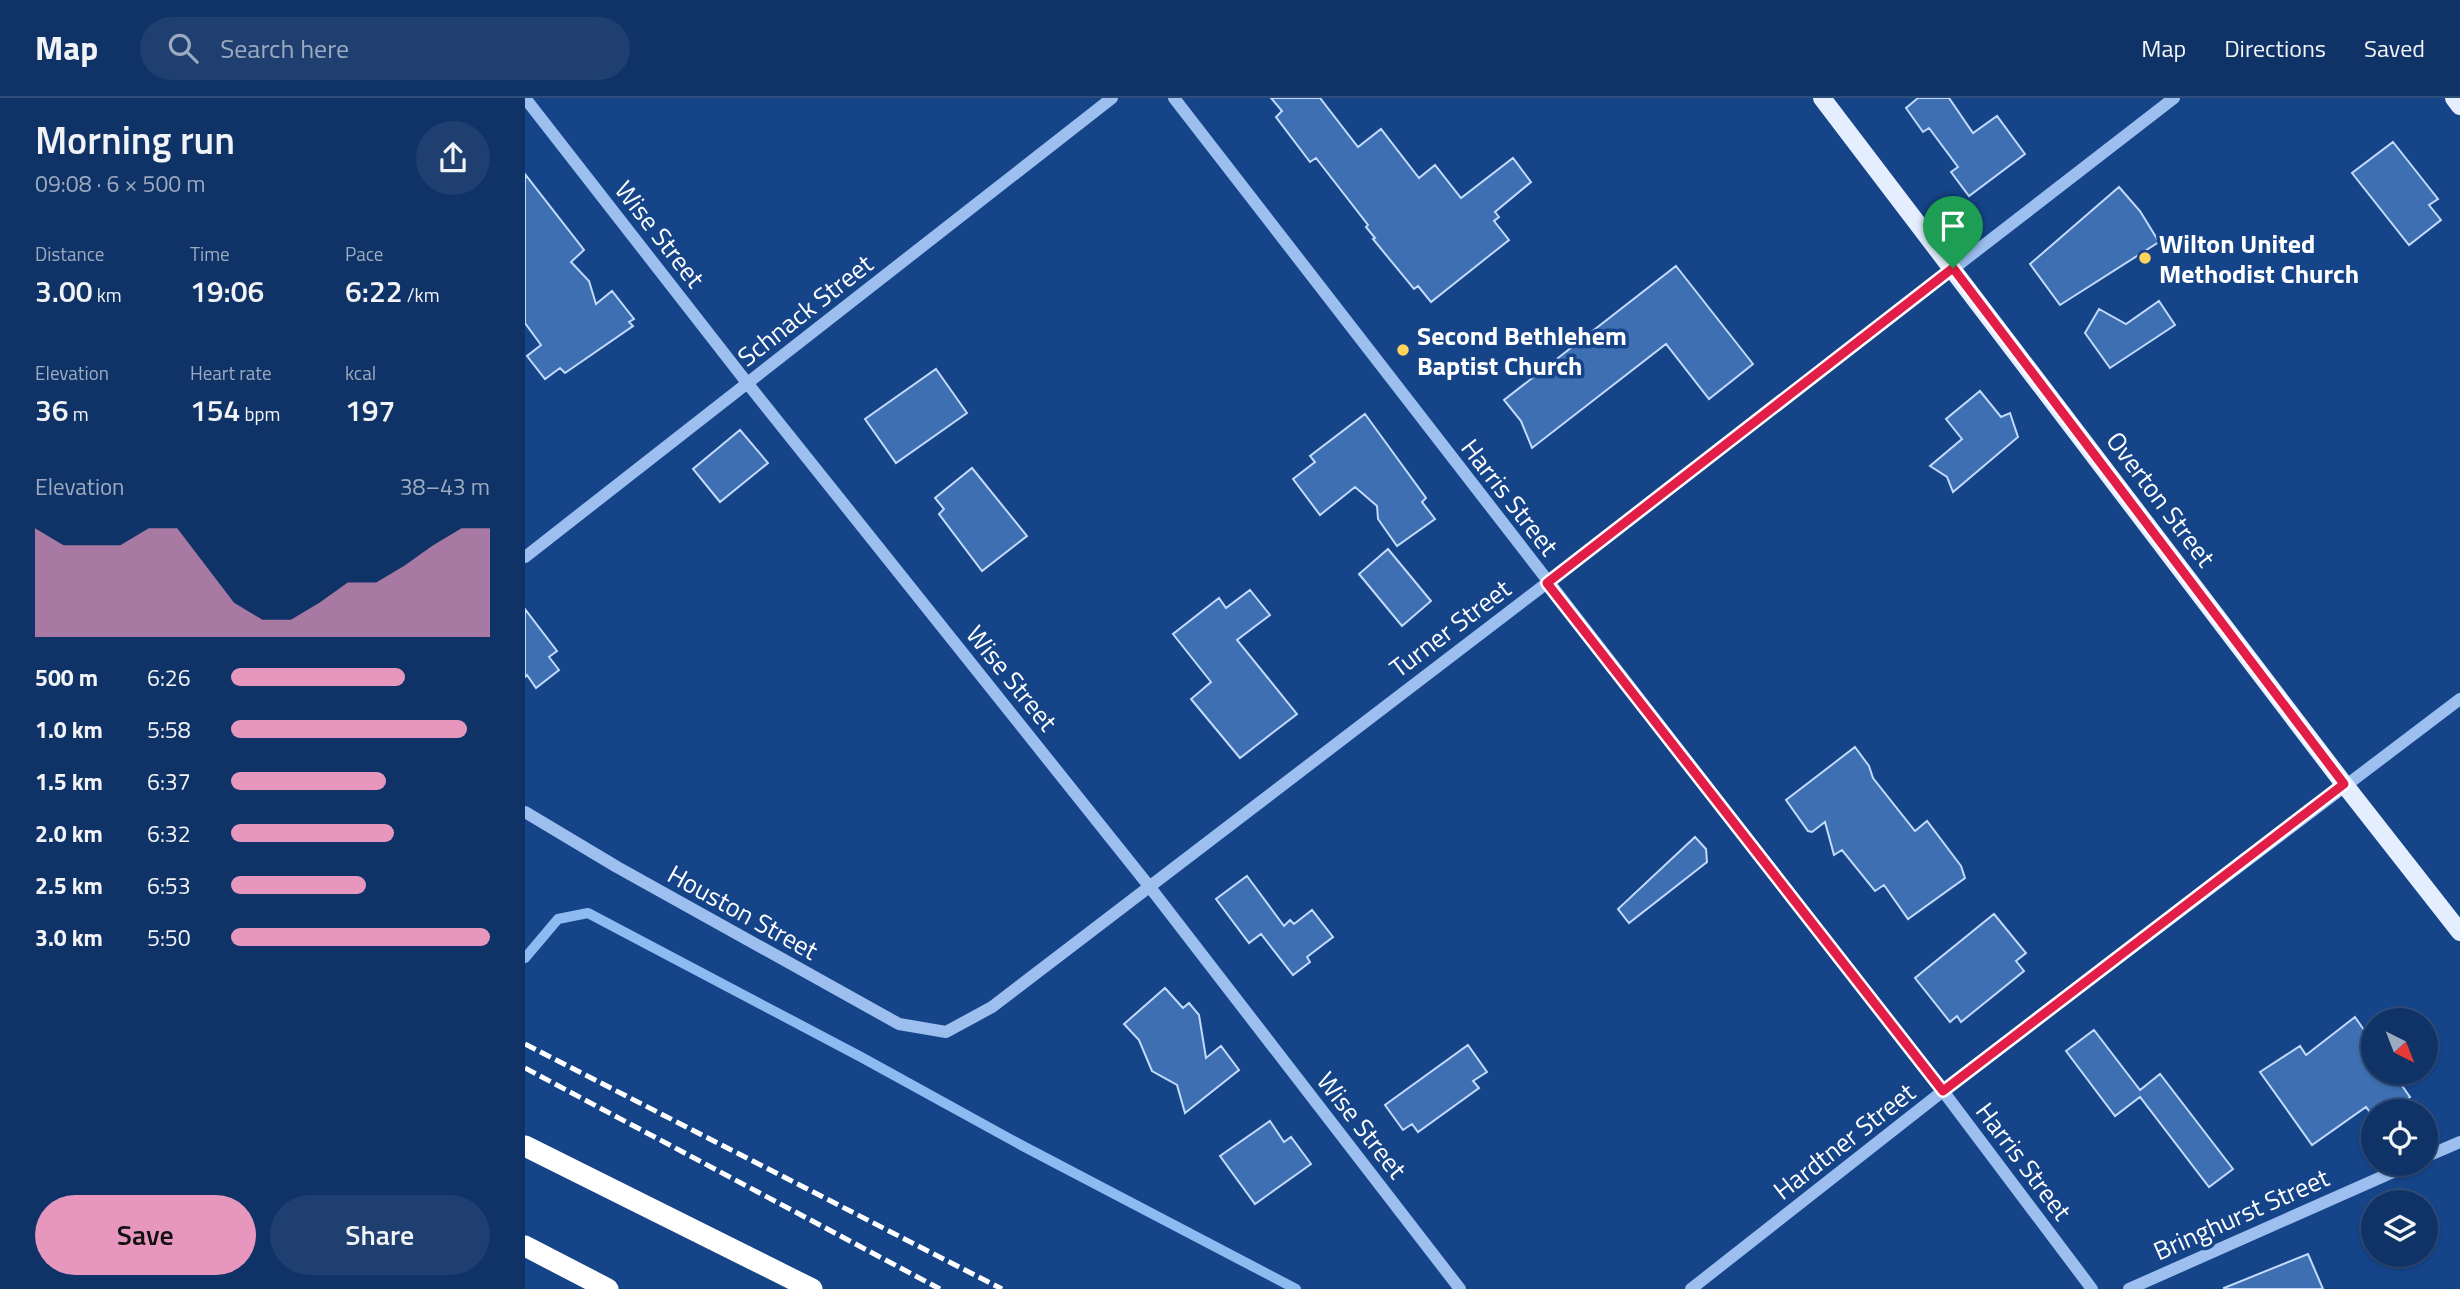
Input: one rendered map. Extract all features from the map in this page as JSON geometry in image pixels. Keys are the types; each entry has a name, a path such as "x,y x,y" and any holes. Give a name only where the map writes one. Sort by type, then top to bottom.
{"highway":[{"path":"525,1146 812,1289"},
{"path":"525,1246 608,1289"}],"main road":[{"name":"Overton Street","path":"1822,98 2344,784 2460,932"},
{"path":"2454,98 2460,106"}],"street":[{"name":"Wise Street","path":"525,98 748,384 1149,886 1459,1289"},
{"name":"Schnack Street","path":"525,556 1112,98"},
{"name":"Harris Street","path":"1174,98 1943,1091 2092,1289"},
{"name":"Turner Street","path":"946,1032 992,1007 1547,583 2174,98"},
{"name":"Hardtner Street","path":"1691,1289 1943,1091 2344,784 2460,699"},
{"name":"Houston Street","path":"525,812 617,867 899,1024 946,1032"},
{"path":"2438,1151 2460,1142"},
{"name":"Bringhurst Street","path":"2129,1289 2384,1176"}],"building":[{"path":"1271,98 1320,98 1358,147 1381,129 1419,178 1435,165 1461,198 1513,158 1531,182 1495,212 1499,217 1494,221 1509,240 1431,302 1418,286 1414,289 1373,239 1375,238 1366,227 1368,225 1316,158 1310,162 1276,117 1282,111"},
{"path":"1918,98 1949,98 1973,133 1997,116 2025,154 1969,196 1951,172 1958,167 1929,128 1923,132 1906,108"},
{"path":"2393,142 2438,199 2429,205 2441,220 2409,245 2352,173"},
{"path":"525,174 584,250 571,262 589,281 596,304 612,291 634,319 629,322 633,326 565,373 560,368 545,379 527,356 541,345 525,323"},
{"path":"2119,187 2140,211 2159,242 2060,305 2030,264"},
{"path":"1676,266 1753,364 1709,399 1666,344 1532,448 1521,421 1504,400"},
{"path":"2159,301 2175,325 2110,368 2085,333 2099,309 2126,324"},
{"path":"936,369 967,413 896,463 865,419"},
{"path":"1980,391 2001,417 2010,413 2018,437 1953,492 1947,477 1930,466 1962,439 1946,419"},
{"path":"1365,414 1426,498 1422,502 1435,519 1397,546 1378,519 1377,506 1355,487 1320,515 1293,479 1315,462 1310,456"},
{"path":"740,430 768,463 720,502 693,469"},
{"path":"972,468 1027,536 982,571 939,514 944,509 935,498"},
{"path":"1388,549 1431,601 1402,626 1359,574"},
{"path":"1250,590 1270,615 1237,640 1297,714 1240,758 1191,699 1211,682 1173,634 1219,598 1226,608"},
{"path":"525,609 557,651 549,657 559,670 536,688 527,675 525,677"},
{"path":"1855,747 1869,766 1873,778 1915,831 1927,821 1961,866 1965,878 1908,919 1884,885 1875,891 1842,850 1834,855 1825,822 1812,832 1808,831 1786,800"},
{"path":"1695,837 1706,849 1707,862 1629,923 1618,909"},
{"path":"1247,876 1284,926 1290,920 1294,924 1312,910 1333,937 1307,957 1310,962 1293,975 1261,934 1249,943 1216,899"},
{"path":"1994,914 2026,953 2016,961 2024,971 1961,1022 1957,1016 1950,1022 1915,978"},
{"path":"1165,988 1183,1008 1189,1003 1199,1015 1206,1058 1221,1046 1239,1070 1185,1113 1177,1085 1152,1071 1139,1040 1124,1024"},
{"path":"2355,1017 2361,1026 2361,1085 2402,1085 2410,1097 2361,1099 2361,1111 2312,1145 2260,1072 2300,1046 2306,1055"},
{"path":"2094,1030 2140,1090 2160,1074 2233,1169 2209,1187 2140,1097 2115,1116 2066,1051"},
{"path":"1468,1045 1487,1072 1473,1081 1479,1088 1418,1132 1412,1124 1403,1130 1385,1105"},
{"path":"1270,1121 1284,1142 1291,1137 1311,1164 1255,1204 1220,1156"},
{"path":"2308,1254 2323,1289 2224,1289 2224,1288"}],"waterway":[{"path":"525,958 558,919 588,913 1296,1289"}],"railway":[{"path":"525,1044 1002,1289"},
{"path":"525,1068 940,1289"}],"place":[{"name":"Wilton United Methodist Church","path":"2145,258"},
{"name":"Second Bethlehem Baptist Church","path":"1403,350"}],"route":[{"path":"1953,268 2344,784 1943,1091 1547,583 1953,268"}]}
